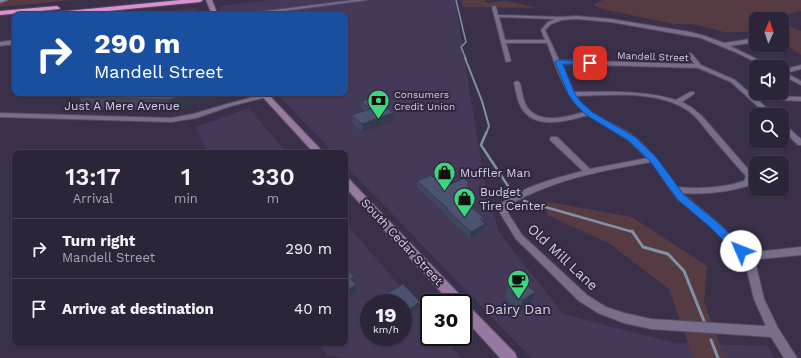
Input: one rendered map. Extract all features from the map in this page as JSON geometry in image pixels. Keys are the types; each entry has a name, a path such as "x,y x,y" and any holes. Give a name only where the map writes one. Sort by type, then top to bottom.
{"highway":[{"path":"0,13 136,0"},
{"path":"78,12 200,0"},
{"path":"0,20 12,18"}],"main road":[{"path":"0,1 5,0"},
{"path":"209,0 214,12"},
{"path":"266,96 315,150"},
{"name":"South Cedar Street","path":"348,184 450,294"},
{"path":"472,318 510,358"}],"street":[{"path":"267,12 365,0"},
{"path":"494,7 508,61"},
{"path":"497,16 624,19 651,28 693,34 755,60"},
{"path":"563,18 553,20 544,27 543,30 578,104 589,113 632,139 653,159 674,190 714,224 750,260 759,299 774,332 791,358"},
{"path":"503,41 549,42"},
{"path":"722,45 749,41"},
{"path":"0,44 12,42"},
{"path":"690,55 700,66 733,81 749,94"},
{"name":"Mandell Street","path":"559,62 700,66"},
{"path":"789,70 801,67"},
{"path":"789,76 801,83"},
{"path":"517,83 523,106 534,117 562,120 589,113"},
{"path":"677,102 692,93"},
{"path":"572,94 641,95 677,102 695,114 750,176 748,183 728,189 714,191 674,190"},
{"name":"Just A Mere Avenue","path":"0,115 171,120 199,116 231,105 248,102 260,96"},
{"path":"789,98 801,98"},
{"path":"755,100 764,108"},
{"path":"789,132 801,143"},
{"path":"554,139 588,171"},
{"name":"Old Mill Lane","path":"653,159 588,171 545,184 510,200 504,206 504,213 519,237 584,298 602,310 624,318 651,324 774,332"},
{"path":"750,260 756,256 801,251"}],"shaded area":[{"path":"10,0 74,0 0,7 0,3"},
{"path":"271,0 455,0 485,185 499,232 563,314 675,343 768,346 774,358 531,358 472,297 472,294 469,294 348,168 348,150 331,150 279,96 348,96 348,12 221,12 219,6"},
{"path":"461,0 488,0 484,1 487,3 506,1 539,8 463,7"},
{"path":"603,0 801,0 801,11 789,14 789,12 749,12 749,32 724,32 694,24 674,24 602,9 593,5"},
{"path":"195,8 197,12 161,12"},
{"path":"789,25 801,31 801,55 789,47"},
{"path":"249,108 284,150 207,150 196,127"},
{"path":"543,201 632,217 707,266 704,302 725,358 693,358 669,289 610,244 548,215"},
{"path":"348,226 406,294 360,294 360,346 412,346 412,301 420,310 420,346 451,346 461,358 345,358 327,355 320,346 348,346"}],"building":[{"path":"80,96 182,96 169,100 79,97"},
{"path":"379,96 388,102 383,104 393,113 362,124 352,115 370,109 361,101"},
{"path":"431,175 445,187 464,178 468,182 468,191 457,196 483,217 480,219 485,224 471,232 417,181"},
{"path":"348,270 354,277 351,279 356,285 348,289"},
{"path":"519,278 535,292 523,300 508,285"},
{"path":"403,284 420,302 412,307 412,294 388,293"}],"waterway":[{"path":"456,0 466,42 461,47 466,59"},
{"path":"465,58 482,101 489,126 486,134"},
{"path":"486,133 481,145 514,195"},
{"path":"524,201 633,232"},
{"path":"633,232 643,247 668,254 684,271 704,321"},
{"path":"711,340 718,358"}],"place":[{"name":"Consumers Credit Union","path":"378,120"},
{"name":"Muffler Man","path":"444,192"},
{"name":"Budget Tire Center","path":"464,218"},
{"name":"Dairy Dan","path":"518,300"}],"route":[{"path":"590,63 559,62 572,94 578,104 609,126 632,139 653,159 680,197 714,224 741,251"}]}
